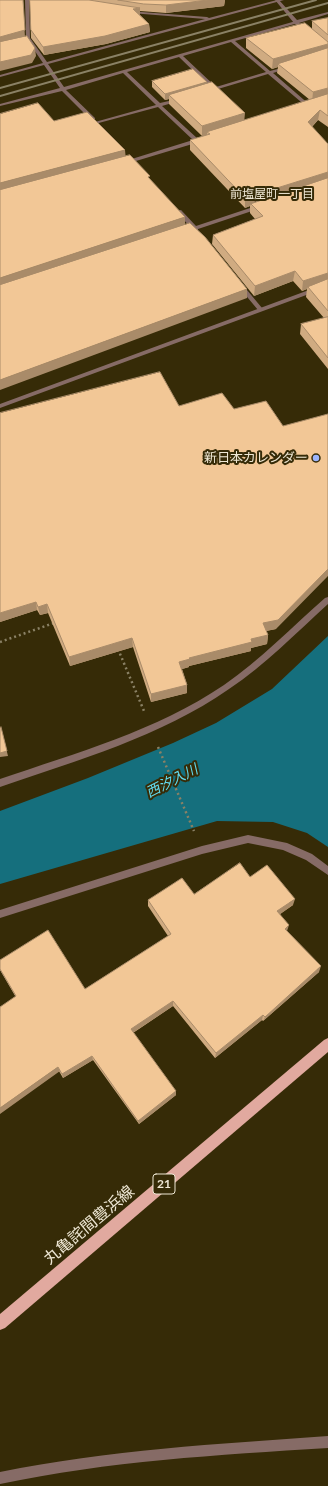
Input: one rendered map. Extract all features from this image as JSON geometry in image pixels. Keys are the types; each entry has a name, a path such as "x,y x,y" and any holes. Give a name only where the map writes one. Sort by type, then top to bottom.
{"main road":[{"name":"丸亀詫間豊浜線","path":"0,1323 328,1044"}],"street":[{"path":"21,1 28,0 29,40 63,89 102,128"},
{"path":"0,76 46,65 279,0 296,22 312,36"},
{"path":"128,12 215,18"},
{"path":"0,105 124,72 328,13"},
{"path":"22,42 29,40"},
{"path":"232,41 309,106"},
{"path":"180,56 220,94"},
{"path":"201,93 291,66"},
{"path":"124,72 196,141"},
{"path":"97,123 187,97"},
{"path":"302,108 315,104"},
{"path":"118,165 204,139"},
{"path":"128,155 138,166"},
{"path":"174,206 200,235"},
{"path":"180,234 262,206"},
{"path":"235,278 260,309"},
{"path":"0,406 328,285"},
{"path":"0,783 98,749 151,728 211,698 241,677 328,600"},
{"path":"0,914 202,850 248,839 284,846 309,857 328,871"},
{"path":"0,1478 38,1469 130,1457 328,1442"}],"path":[{"path":"0,642 57,622"},
{"path":"115,642 151,728"},
{"path":"158,748 202,850"}],"water":[{"name":"西汐入川","path":"328,636 328,847 307,833 273,822 217,821 0,884 0,811 88,778 173,743 216,723 272,689"}],"building":[{"path":"0,0 23,0 25,30 0,37"},
{"path":"30,0 89,0 140,8 133,9 149,24 105,36 43,47 31,30"},
{"path":"118,0 208,0 166,5 144,4"},
{"path":"328,18 328,35 312,21"},
{"path":"305,23 328,42 328,44 273,59 246,38"},
{"path":"27,36 35,48 31,55 0,62 0,42"},
{"path":"328,48 328,88 313,92 278,64"},
{"path":"193,69 207,82 165,94 152,81"},
{"path":"212,82 245,113 202,126 169,95"},
{"path":"328,94 328,116 320,110 308,122 328,144 328,172 245,198 190,140 210,134 207,132"},
{"path":"38,103 54,121 87,112 125,150 0,183 0,114"},
{"path":"130,155 185,217 0,278 0,190"},
{"path":"328,178 328,273 303,281 295,271 255,286 213,235 263,216 251,204"},
{"path":"190,223 205,237 247,289 0,380 0,285"},
{"path":"328,279 328,311 308,287"},
{"path":"328,317 328,358 301,324"},
{"path":"160,372 179,406 222,393 234,409 266,401 283,426 328,414 328,569 278,620 263,623 268,635 251,639 252,642 189,658 190,659 179,662 187,685 151,694 132,638 69,657 47,604 38,607 36,602 0,613 0,413"},
{"path":"1,727 7,751 0,753 0,728"},
{"path":"240,863 250,877 267,865 295,899 277,911 289,925 285,929 321,966 265,1017 263,1015 216,1053 173,1001 131,1029 176,1091 138,1121 92,1056 62,1074 58,1067 0,1108 0,1007 16,996 0,969 0,960 48,930 85,989 171,934 148,900 182,878 194,894"}],"railway":[{"path":"0,88 316,0"},
{"path":"0,96 328,3"}],"place":[{"name":"新日本カレンダー","path":"316,458"}],"district":[{"name":"前塩屋町一丁目","path":"272,194"}]}
